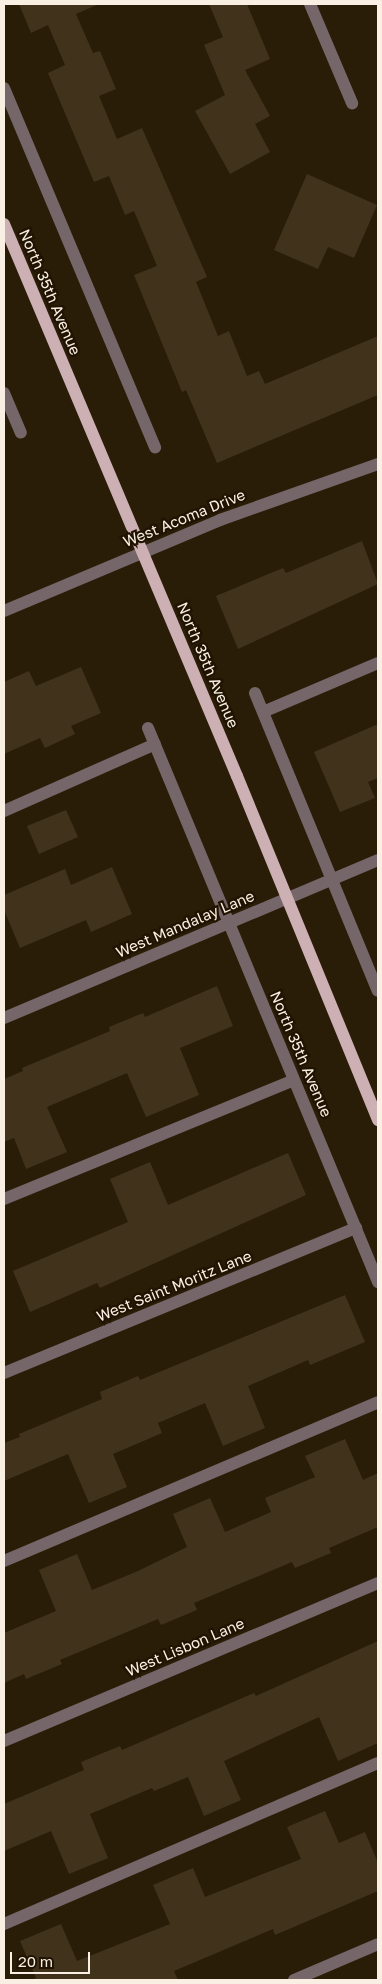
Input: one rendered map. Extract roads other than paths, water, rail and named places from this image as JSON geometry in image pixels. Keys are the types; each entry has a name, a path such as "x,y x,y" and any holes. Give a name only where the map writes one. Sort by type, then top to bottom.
{"main road":[{"name":"North 35th Avenue","path":"4,224 378,1120"}],"street":[{"path":"310,4 352,103"},
{"path":"4,88 155,448"},
{"path":"4,393 8,415 21,433"},
{"name":"West Acoma Drive","path":"4,611 220,520 378,464"},
{"path":"263,712 378,663"},
{"path":"255,693 378,991"},
{"name":"North 35th Avenue","path":"148,728 378,1282"},
{"path":"4,811 155,744"},
{"name":"West Mandalay Lane","path":"4,1018 378,860"},
{"path":"4,1199 294,1080"},
{"name":"West Saint Moritz Lane","path":"4,1373 356,1228"},
{"path":"4,1561 378,1402"},
{"name":"West Lisbon Lane","path":"4,1741 378,1583"},
{"path":"4,1924 378,1763"},
{"path":"294,1980 378,1944"}]}
